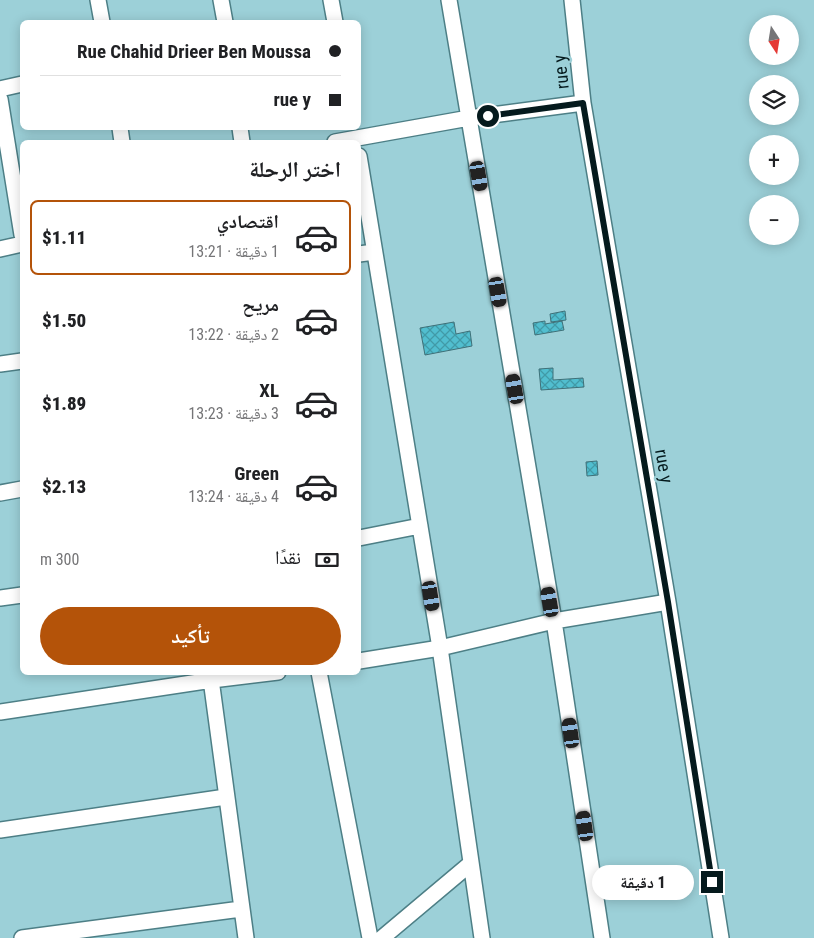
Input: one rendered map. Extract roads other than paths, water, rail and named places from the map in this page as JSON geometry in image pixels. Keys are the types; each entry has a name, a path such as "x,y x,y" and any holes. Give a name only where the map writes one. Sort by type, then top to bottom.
{"street":[{"path":"98,0 102,20"},
{"path":"221,0 225,20"},
{"path":"331,0 335,20"},
{"path":"449,0 554,621 602,938"},
{"name":"rue y","path":"572,0 583,103 668,602 721,938"},
{"path":"0,89 20,84"},
{"path":"0,99 20,222"},
{"path":"342,140 356,136 469,118 583,103"},
{"path":"361,169 440,648 482,938"},
{"path":"0,249 20,244"},
{"path":"361,254 374,252"},
{"path":"0,364 20,361"},
{"path":"0,492 20,489"},
{"path":"361,538 420,526"},
{"path":"0,598 20,595"},
{"path":"361,661 440,648 554,621 668,602"},
{"path":"0,712 211,676 228,675"},
{"path":"321,675 370,938"},
{"path":"211,676 240,908 246,938"},
{"path":"0,830 226,797"},
{"path":"382,938 470,864"},
{"path":"22,938 132,931 240,908"}]}
